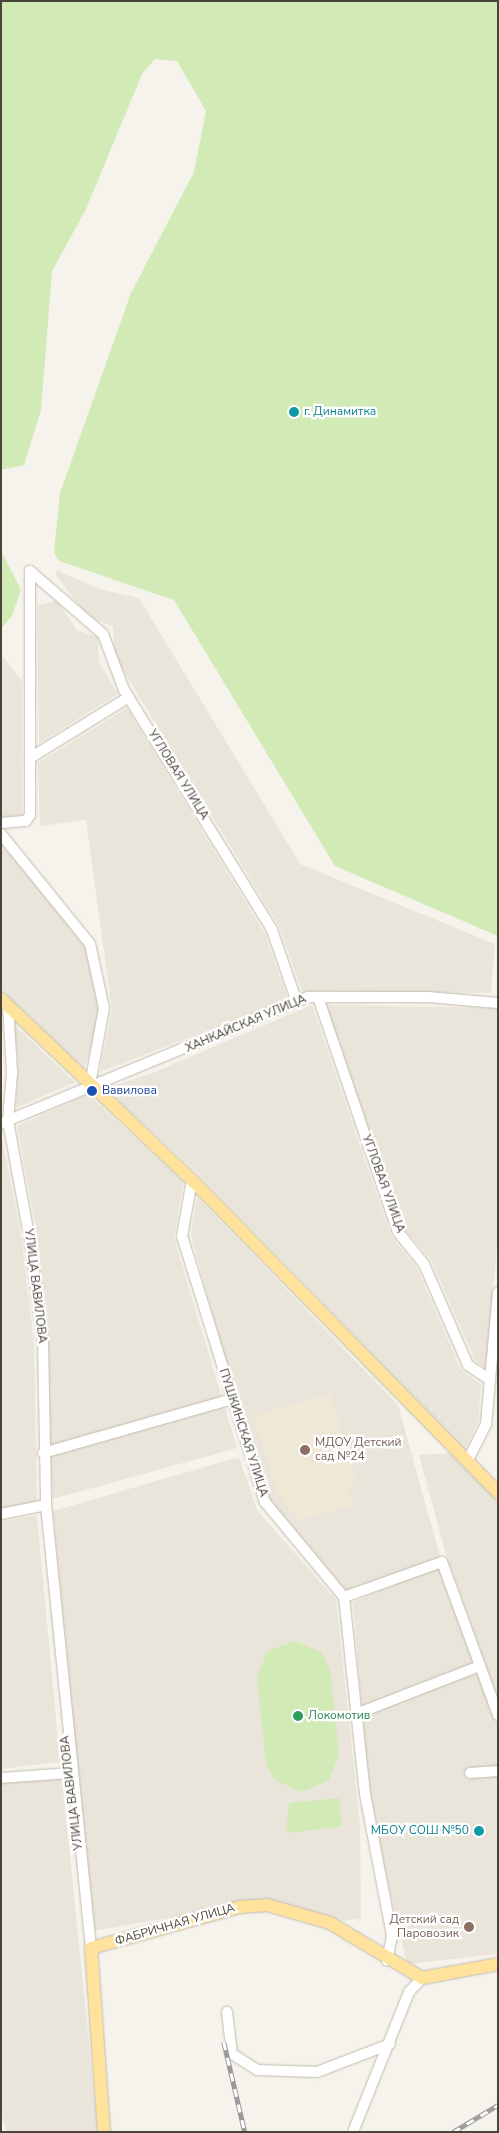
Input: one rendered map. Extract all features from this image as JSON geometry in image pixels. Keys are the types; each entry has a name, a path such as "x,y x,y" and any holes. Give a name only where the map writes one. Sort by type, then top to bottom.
{"main road":[{"path":"5,1002 192,1180 498,1493"},
{"name":"ФАБРИЧНАЯ УЛИЦА","path":"91,1948 240,1907 267,1905 330,1923 387,1960 422,1978"},
{"name":"УЛИЦА ВАВИЛОВА","path":"91,1948 104,2132"},
{"path":"422,1978 498,1964"}],"street":[{"name":"УГЛОВАЯ УЛИЦА","path":"30,758 30,571 103,634 129,696 272,930 297,1002"},
{"path":"1,823 29,819 30,758 129,696"},
{"path":"1,834 90,944 104,1008 90,1084"},
{"name":"УГЛОВАЯ УЛИЦА","path":"318,997 398,1232 424,1264 468,1365 490,1380"},
{"name":"ХАНКАЙСКАЯ УЛИЦА","path":"4,1122 90,1084 147,1066 297,1002 318,997 428,997 498,1003"},
{"name":"УЛИЦА ВАВИЛОВА","path":"5,1002 12,1073 4,1122 30,1241 42,1342 43,1453 46,1505 69,1773 91,1948"},
{"name":"ПУШКИНСКАЯ УЛИЦА","path":"192,1180 182,1236 265,1502 344,1597"},
{"path":"467,1462 486,1424 498,1294"},
{"path":"43,1453 232,1399"},
{"path":"1,1514 46,1505"},
{"path":"387,1960 392,1936 365,1794 344,1597 442,1562 498,1715"},
{"path":"356,1714 480,1666"},
{"path":"470,1773 498,1771"},
{"path":"1,1778 69,1773"},
{"path":"353,2132 410,1992 422,1978"},
{"path":"227,2012 232,2054 258,2070 317,2072 390,2044"}],"shaded area":[{"path":"57,570 99,589 139,598 300,864 495,944 491,993 302,991 279,926 115,657 113,626 88,617 56,575"},
{"path":"57,601 77,630 98,637 99,662 118,694 39,743 37,605"},
{"path":"1,654 22,681 22,817 1,817"},
{"path":"127,708 265,934 288,999 100,1072 112,1010 86,820 40,826 38,763"},
{"path":"1,845 90,943 104,1010 84,1068 1,990"},
{"path":"312,1005 391,1236 417,1268 461,1370 481,1384 478,1422 465,1449 198,1174 105,1088 150,1074"},
{"path":"326,1005 498,1008 498,1233 487,1370 475,1360 431,1260 395,1218"},
{"path":"11,1022 75,1082 16,1108 18,1056"},
{"path":"88,1094 183,1182 174,1238 237,1448 53,1499 38,1239 17,1126"},
{"path":"1,1132 22,1242 34,1343 37,1502 1,1510"},
{"path":"197,1197 398,1405 441,1560 347,1593 271,1502 234,1393 191,1235"},
{"name":"МДОУ Детский сад №24","path":"330,1393 356,1484 348,1487 353,1505 300,1520 278,1495 254,1416"},
{"path":"453,1453 498,1496 498,1699 446,1555 419,1455"},
{"path":"239,1457 257,1510 336,1600 360,1824 361,1919 340,1921 263,1901 93,1931 53,1511"},
{"path":"37,1515 60,1762 1,1769 1,1522"},
{"path":"443,1563 498,1717 498,1954 407,1964 370,1806 353,1602"},
{"path":"62,1778 98,2132 7,2132 1,2113 1,1782"}],"green space":[{"path":"1,1 498,1 498,936 335,866 174,600 59,561 54,553 60,493 131,293 194,172 206,111 177,61 155,59 142,74 86,209 52,271 41,410 24,465 1,470"},
{"path":"1,551 21,590 12,616 1,629"},
{"name":"Локомотив","path":"295,1641 321,1652 330,1669 339,1755 328,1781 301,1792 275,1780 266,1764 257,1677 268,1651"},
{"path":"339,1798 342,1826 291,1833 286,1830 289,1803"}],"railway":[{"path":"224,2042 245,2132"},
{"path":"453,2132 498,2105"}],"place":[{"name":"г. Динамитка","path":"294,412"},
{"name":"Вавилова","path":"92,1091"},
{"name":"МДОУ Детский сад №24","path":"305,1450"},
{"name":"Локомотив","path":"298,1716"},
{"name":"МБОУ СОШ №50","path":"479,1831"},
{"name":"Детский сад Паровозик","path":"469,1927"}]}
